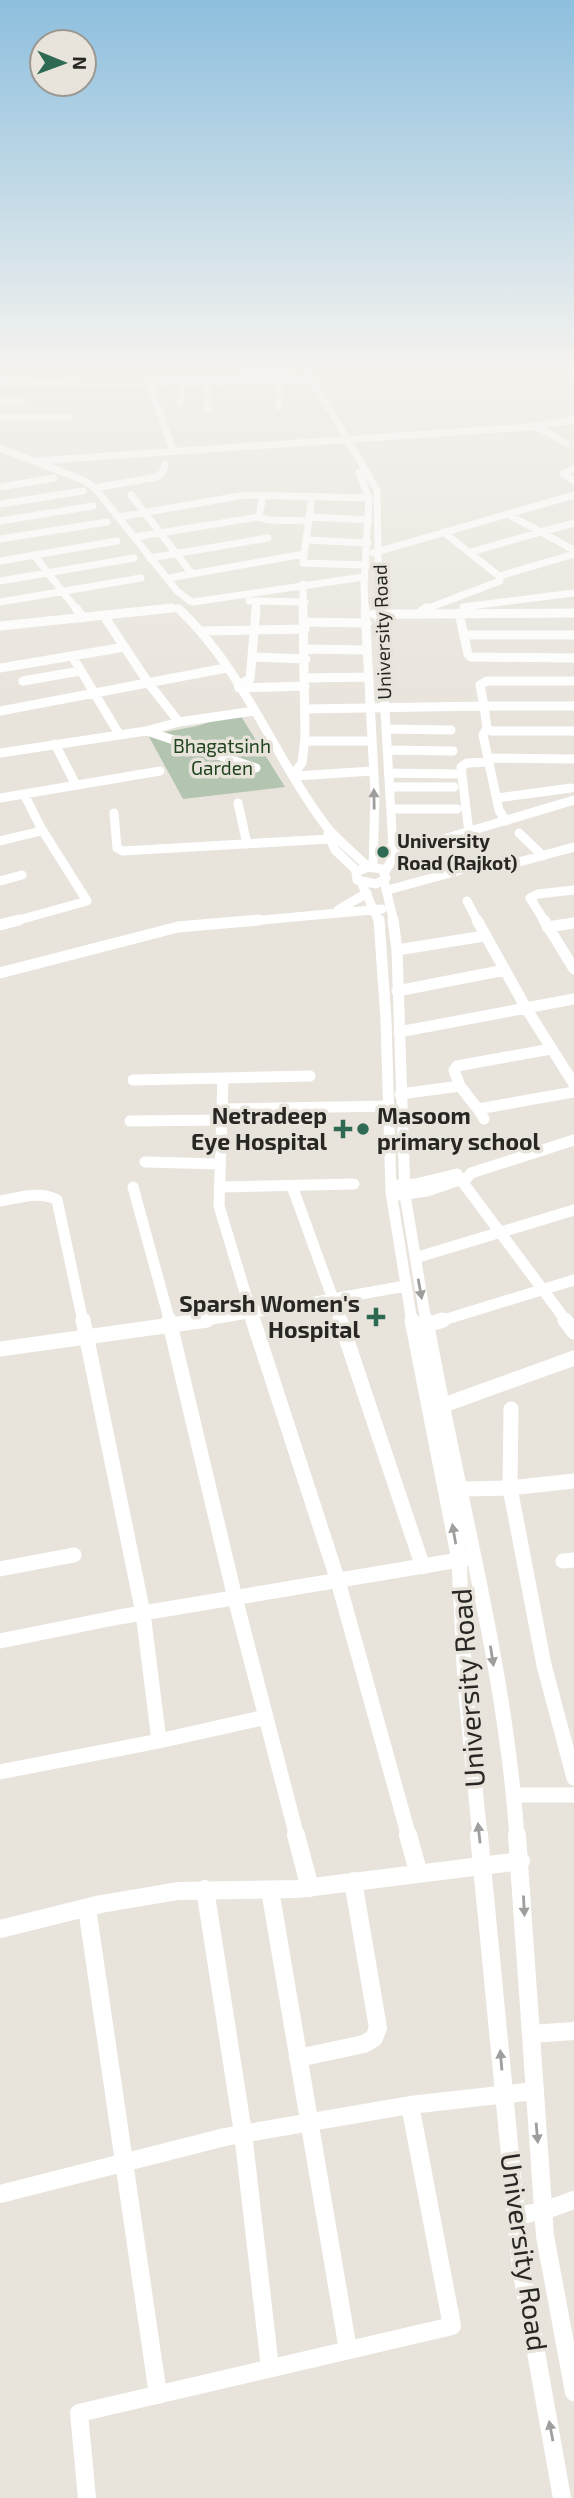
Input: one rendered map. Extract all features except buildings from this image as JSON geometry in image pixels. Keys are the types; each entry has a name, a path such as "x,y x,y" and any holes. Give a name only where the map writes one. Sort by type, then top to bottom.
{"street":[{"path":"0,487 21,484"},
{"path":"88,484 95,488 177,590 193,604 198,628"},
{"path":"95,488 120,484"},
{"path":"119,517 245,495 356,497 368,494 364,484"},
{"name":"University Road","path":"373,484 377,490 380,614 393,848 380,925 389,1106 405,1286 459,1560 465,1685 515,2216 521,2268 562,2498"},
{"path":"0,503 83,491"},
{"name":"University Road","path":"368,494 368,543 364,580 373,771 374,845 370,867"},
{"path":"131,495 192,574"},
{"path":"257,536 263,495"},
{"path":"367,554 574,495"},
{"path":"313,496 302,561 307,564 366,565"},
{"path":"355,519 356,497"},
{"path":"0,503 23,536"},
{"path":"0,521 93,506"},
{"path":"507,514 574,552"},
{"path":"134,537 260,518 369,520"},
{"path":"0,539 107,522"},
{"path":"471,552 574,523"},
{"path":"418,614 428,607 501,579 443,532"},
{"path":"10,537 46,573 81,616"},
{"path":"150,558 268,538"},
{"path":"306,540 368,543"},
{"path":"0,561 117,541"},
{"path":"499,576 574,552"},
{"path":"169,578 303,554"},
{"path":"0,581 134,558"},
{"path":"0,602 141,578"},
{"path":"193,604 364,580"},
{"path":"81,616 104,616 238,599 304,587"},
{"path":"295,774 302,763 305,741 304,587"},
{"path":"177,590 177,606 198,628 238,686 295,774 342,859 357,871 370,867"},
{"path":"464,635 573,638 570,613 563,593"},
{"path":"437,614 449,609 574,593"},
{"path":"238,599 305,602"},
{"path":"238,686 250,679 257,601"},
{"path":"0,624 177,606"},
{"path":"198,628 256,629 367,618 380,614 570,613"},
{"path":"459,614 471,657 574,658"},
{"path":"104,616 178,722"},
{"path":"0,668 125,647"},
{"path":"252,657 367,650"},
{"path":"72,656 119,734"},
{"path":"0,711 226,668"},
{"path":"23,681 80,671"},
{"path":"238,686 369,677"},
{"path":"506,821 499,810 483,735 487,728 480,685 487,681 574,681"},
{"path":"305,709 385,706 574,706"},
{"path":"0,753 254,711"},
{"path":"487,728 495,732 574,731"},
{"path":"386,729 451,730"},
{"path":"146,730 256,768"},
{"path":"305,741 371,741"},
{"path":"55,744 76,785"},
{"path":"387,750 453,751"},
{"path":"469,833 461,766 490,760 574,759"},
{"path":"0,798 160,771"},
{"path":"295,774 373,771"},
{"path":"389,773 456,774"},
{"path":"390,788 454,787"},
{"path":"497,798 571,788"},
{"path":"0,925 87,901 41,828 24,794"},
{"path":"345,846 374,845 393,848 469,833 574,800"},
{"path":"238,803 247,844"},
{"path":"391,809 457,809"},
{"path":"114,813 117,848 123,851 247,844 335,833 345,846 386,881"},
{"path":"0,841 33,833 41,828"},
{"path":"519,832 543,856"},
{"path":"361,883 376,884 491,862 504,866 574,847"},
{"name":"University Road","path":"357,871 355,877 384,909 397,950 400,1094 398,1190 415,1258 463,1489 514,1795 521,1861 545,2236 574,2392"},
{"path":"0,881 22,875"},
{"path":"572,964 530,898 538,894 574,890"},
{"path":"328,914 355,902 367,893"},
{"path":"467,901 526,1009 574,1084"},
{"path":"0,973 178,927 384,909"},
{"path":"548,927 574,923"},
{"path":"397,950 484,936"},
{"path":"397,991 505,970"},
{"path":"399,1032 574,999"},
{"path":"551,1049 457,1066 454,1070 460,1086 481,1114 574,1092"},
{"path":"133,1080 310,1076"},
{"path":"223,1078 219,1206 251,1314 338,1581 418,1871"},
{"path":"400,1094 460,1086"},
{"path":"130,1121 389,1106"},
{"path":"398,1190 466,1177 574,1140"},
{"path":"145,1162 220,1164"},
{"path":"466,1177 499,1232 574,1332"},
{"path":"219,1187 354,1184"},
{"path":"292,1186 423,1567"},
{"path":"133,1187 310,1888"},
{"path":"0,1201 39,1195 50,1195 57,1200 143,1613 159,1741"},
{"path":"415,1258 574,1210"},
{"path":"427,1325 574,1280"},
{"path":"0,1349 251,1314 405,1286"},
{"path":"444,1405 574,1358"},
{"path":"511,1409 510,1488 544,1665 574,1778"},
{"path":"463,1489 510,1488 574,1481"},
{"path":"0,1569 74,1555"},
{"path":"0,1641 143,1613 476,1558"},
{"path":"0,1772 266,1717"},
{"path":"514,1795 574,1795"},
{"path":"0,1929 87,1908 205,1889 310,1888 418,1871 521,1861"},
{"path":"298,2058 364,2044 374,2038 378,2028 354,1881"},
{"path":"205,1889 243,2133 270,2368"},
{"path":"270,1890 348,2350"},
{"path":"87,1908 158,2395"},
{"path":"531,2034 574,2031"},
{"path":"0,2194 243,2133 410,2105 534,2091"},
{"path":"87,2498 79,2413 452,2326 410,2105"},
{"path":"515,2216 543,2211 574,2200"}],"green space":[{"name":"Bhagatsinh Garden","path":"239,713 285,787 183,799 148,735 197,726"}],"place":[{"name":"University Road (Rajkot)","path":"383,852"},
{"name":"Netradeep Eye Hospital","path":"343,1129"},
{"name":"Masoom primary school","path":"363,1129"},
{"name":"Sparsh Women's Hospital","path":"376,1317"}]}
